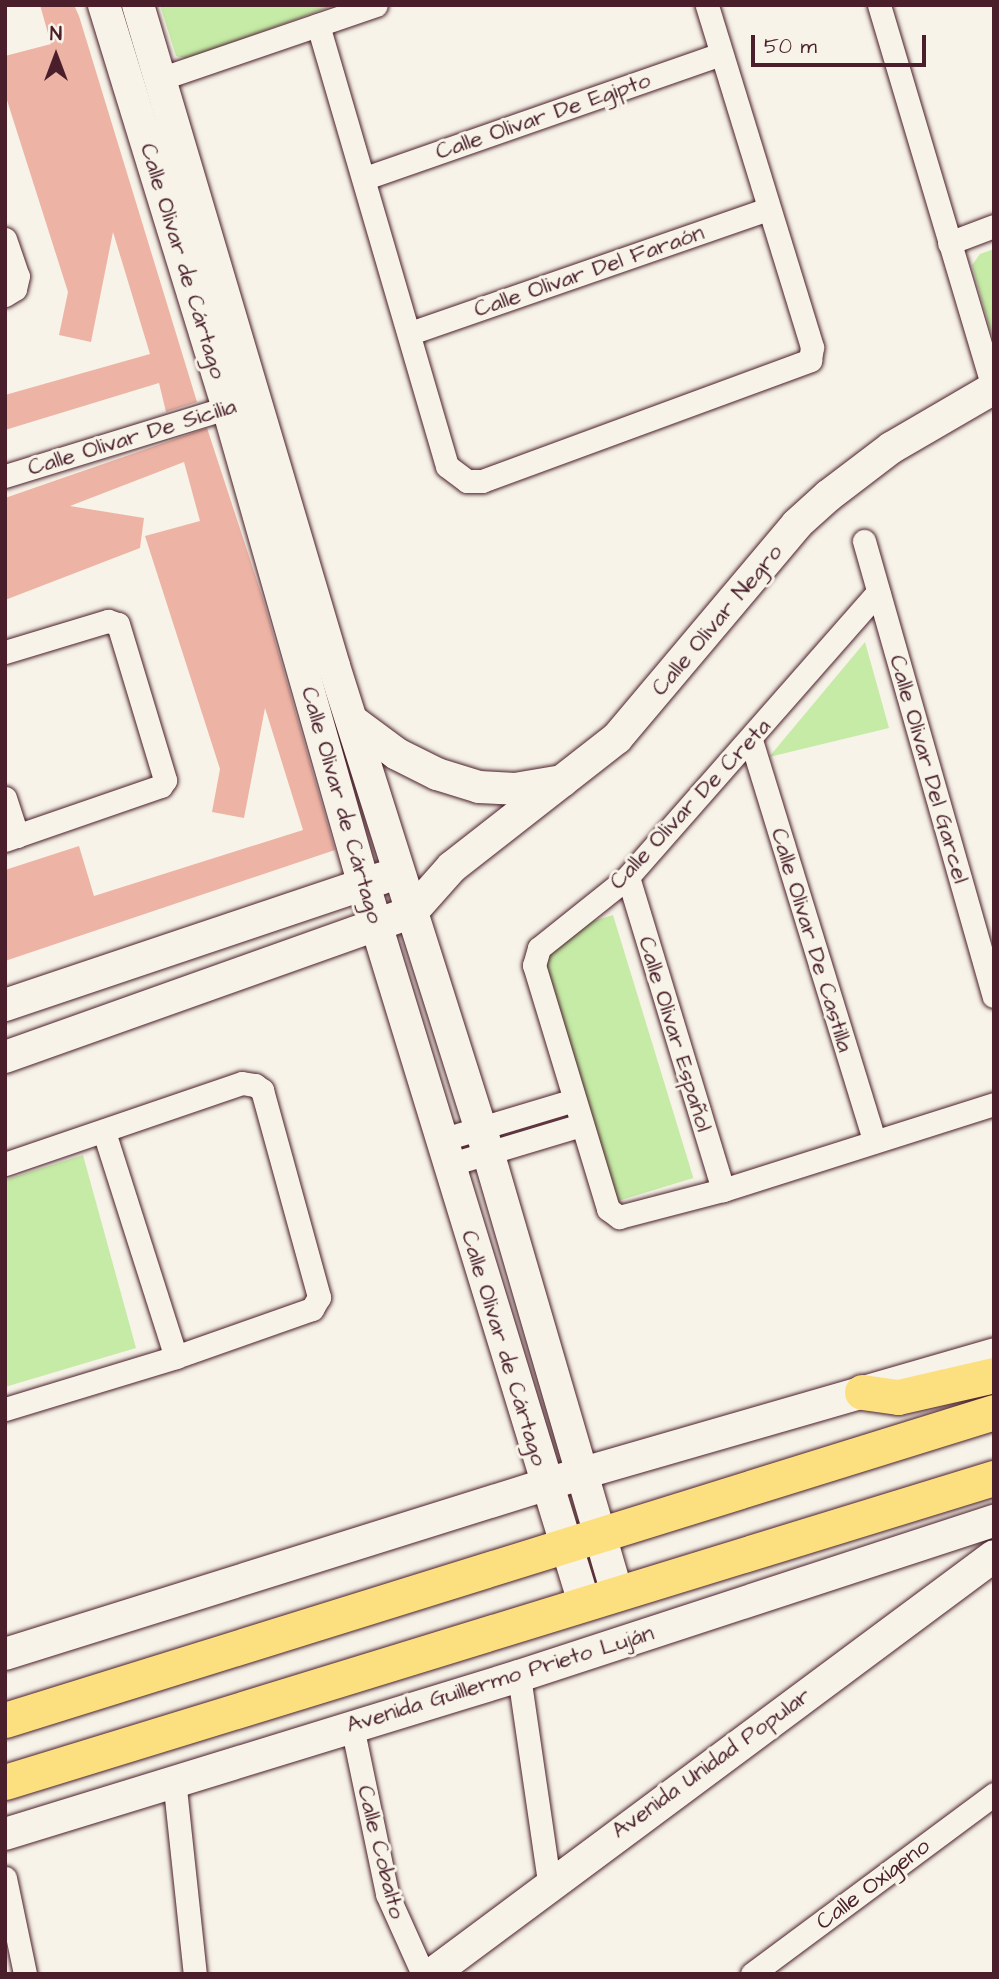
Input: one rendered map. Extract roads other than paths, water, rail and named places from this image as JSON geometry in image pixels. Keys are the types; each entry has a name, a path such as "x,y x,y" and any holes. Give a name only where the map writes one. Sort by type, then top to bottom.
{"main road":[{"path":"862,1392 898,1397 994,1375"},
{"path":"5,1720 994,1412"},
{"name":"Avenida Guillermo Prieto Luján","path":"5,1782 994,1478"},
{"path":"849,1521 994,1502"}],"street":[{"name":"Calle Olivar de Cártago","path":"104,5 228,408 364,885 564,1546 584,1603"},
{"name":"Calle Olivar de Cártago","path":"138,5 258,398 334,666 355,723 484,1140 617,1592"},
{"path":"160,79 375,5"},
{"path":"317,25 365,178 447,466 467,481 482,481 810,360 812,346 707,5"},
{"path":"879,5 993,388"},
{"name":"Calle Olivar De Egipto","path":"365,178 721,54"},
{"name":"Calle Olivar Del Faraón","path":"410,333 768,209"},
{"path":"948,243 994,226"},
{"path":"5,239 18,276 15,289 5,295"},
{"name":"Calle Olivar Negro","path":"412,912 452,867 567,781 617,738 797,524 828,496 891,448 993,388"},
{"name":"Calle Olivar De Sicilia","path":"5,475 258,398"},
{"name":"Calle Olivar Del Garcel","path":"864,541 994,996"},
{"name":"Calle Olivar De Creta","path":"878,592 751,740 628,877 539,948 535,956 581,1125 612,1215 629,1216 723,1190 994,1104"},
{"path":"5,652 108,621 118,624 165,780 162,786 11,838 5,799"},
{"path":"355,723 407,759 479,787 516,789 567,781"},
{"name":"Calle Olivar De Castilla","path":"751,740 874,1141"},
{"path":"5,1005 399,871 452,867"},
{"name":"Calle Olivar Español","path":"628,877 723,1190"},
{"path":"5,1057 378,927 412,912"},
{"path":"5,1164 242,1083 262,1090 319,1303 312,1309 176,1357 5,1409"},
{"path":"445,1152 484,1140 574,1100"},
{"path":"484,1140 581,1125"},
{"path":"104,1132 176,1357"},
{"path":"5,1654 546,1485 994,1354"},
{"name":"Avenida Guillermo Prieto Luján","path":"5,1835 174,1779 519,1676 994,1521"},
{"name":"Avenida Unidad Popular","path":"432,1974 549,1882 994,1556"},
{"path":"519,1676 549,1882"},
{"name":"Calle Cobalto","path":"352,1726 387,1894 423,1974"},
{"path":"174,1779 195,1974"},
{"name":"Calle Oxígeno","path":"752,1974 994,1794"},
{"path":"5,1878 25,1974"}]}
